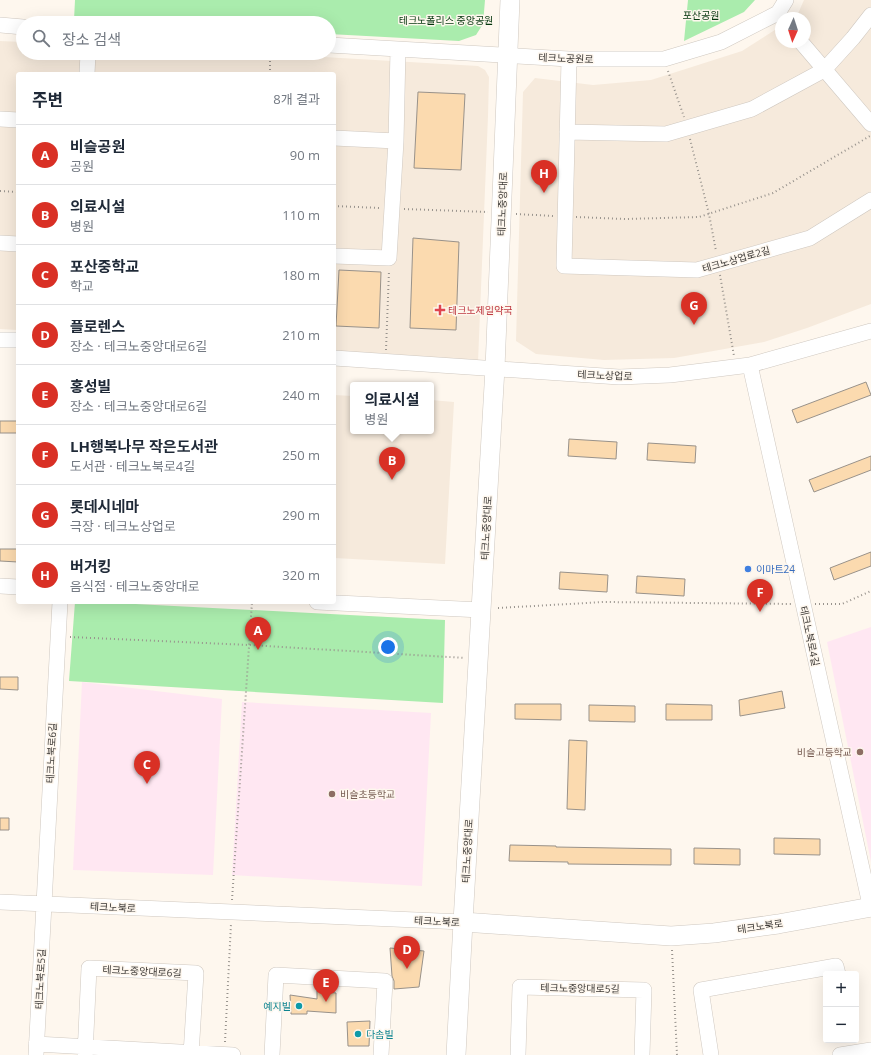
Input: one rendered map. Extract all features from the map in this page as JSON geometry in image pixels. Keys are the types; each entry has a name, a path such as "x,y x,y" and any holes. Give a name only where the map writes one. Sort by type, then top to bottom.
{"main road":[{"name":"테크노중앙대로","path":"456,1055 478,659 490,609 495,368 510,0"},
{"name":"테크노북로","path":"463,922 671,936 729,931 871,908"}],"street":[{"name":"테크노공원로","path":"782,12 786,0"},
{"path":"567,132 666,134 752,109 824,70 853,38 871,15"},
{"name":"테크노공원로","path":"336,45 568,58 664,59 721,42 775,18"},
{"path":"0,25 16,26"},
{"path":"806,48 871,124"},
{"path":"336,256 389,258 396,141 398,49"},
{"path":"565,217 568,58"},
{"path":"87,72 88,60"},
{"path":"0,119 16,120"},
{"path":"336,138 396,141"},
{"name":"테크노상업로2길","path":"565,217 564,266 697,270 810,238 871,200"},
{"path":"0,243 16,244"},
{"name":"테크노상업로","path":"336,358 619,377 670,375 743,366 871,332"},
{"path":"0,340 16,340"},
{"name":"테크노북로4길","path":"743,366 871,908"},
{"path":"0,586 16,587"},
{"path":"336,603 490,609"},
{"name":"테크노북로6길","path":"43,904 60,604"},
{"name":"테크노북로","path":"0,902 463,922"},
{"name":"테크노북로5길","path":"36,1049 43,904"},
{"path":"711,1055 701,990 836,966 837,971"},
{"name":"테크노중앙대로6길","path":"85,1051 88,968 196,973 191,1054"},
{"path":"272,1055 276,975 385,981 381,1055"},
{"name":"테크노중앙대로5길","path":"518,1055 520,987 644,990 642,1055"},
{"path":"36,1049 234,1055"},
{"path":"848,1051 871,1050"}],"path":[{"path":"664,59 687,127 709,214 743,366"},
{"path":"270,60 270,72"},
{"path":"398,208 625,219 699,217 773,193 871,135"},
{"path":"0,191 16,192"},
{"path":"336,206 382,208"},
{"path":"386,361 389,258"},
{"path":"811,604 842,604 871,591"},
{"path":"490,609 604,602 795,604"},
{"path":"224,1054 231,912 252,604"},
{"path":"58,637 249,645 478,659"},
{"path":"671,936 676,1055"}],"shaded area":[{"path":"804,0 871,0 871,304 764,342 674,358 604,360 536,354 516,341 523,92 535,78 593,85 651,80 742,51 775,30 775,48 811,48 811,12 799,12"},
{"path":"0,41 16,42 16,60 336,60 336,58 478,66 485,70 489,77 478,362 336,351 336,72 16,72 16,330 0,329"},
{"path":"336,395 350,396 350,434 434,434 434,400 454,402 445,564 336,558"},
{"name":"비슬고등학교","path":"871,627 871,862 827,642"},
{"path":"82,682 222,699 213,875 73,870"},
{"name":"비슬초등학교","path":"242,702 431,713 422,886 232,875"}],"green space":[{"name":"테크노폴리스 중앙공원","path":"75,0 485,0 483,24 476,35 459,41 336,34 336,16 74,16"},
{"name":"포산공원","path":"688,0 755,0 744,12 684,41"},
{"path":"75,604 136,604 445,620 443,703 69,681"}],"building":[{"path":"418,92 465,94 461,170 414,168"},
{"path":"413,238 459,242 456,330 410,328"},
{"path":"339,270 381,272 379,328 336,326"},
{"path":"866,382 871,395 797,423 792,410"},
{"path":"0,421 16,421 16,433 0,433"},
{"path":"569,439 617,442 616,459 568,456"},
{"path":"648,443 696,446 695,463 647,460"},
{"path":"871,456 871,470 814,492 809,480"},
{"path":"0,549 16,549 16,562 0,561"},
{"path":"871,552 871,566 834,580 830,568"},
{"path":"560,572 608,575 607,592 559,589"},
{"path":"637,576 685,579 684,596 636,593"},
{"path":"0,677 18,677 18,690 0,689"},
{"path":"782,691 785,708 740,716 739,700"},
{"path":"515,704 561,704 561,720 515,719"},
{"path":"666,704 712,705 712,720 666,720"},
{"path":"589,705 635,706 635,722 589,721"},
{"path":"569,740 587,741 585,810 567,809"},
{"path":"0,818 9,818 9,830 0,830"},
{"path":"774,838 820,839 820,855 774,854"},
{"path":"510,845 671,849 671,865 568,864 568,862 509,861"},
{"path":"694,848 740,849 740,865 694,864"},
{"path":"390,948 424,951 419,987 394,989"},
{"path":"317,991 336,993 336,1013 307,1011 307,1014 291,1014 290,995 317,999"},
{"name":"다솜빌","path":"370,1021 369,1046 348,1046 347,1022"}],"place":[{"name":"버거킹","path":"544,193"},
{"name":"테크노제일약국","path":"440,310"},
{"name":"롯데시네마","path":"694,325"},
{"name":"의료시설","path":"392,480"},
{"name":"이마트24","path":"748,569"},
{"name":"LH행복나무 작은도서관","path":"760,612"},
{"name":"비슬공원","path":"258,650"},
{"name":"비슬고등학교","path":"860,752"},
{"name":"포산중학교","path":"147,784"},
{"name":"비슬초등학교","path":"332,794"},
{"name":"플로렌스","path":"407,969"},
{"name":"홍성빌","path":"326,1002"},
{"name":"예지빌","path":"299,1006"},
{"name":"다솜빌","path":"358,1034"}]}
